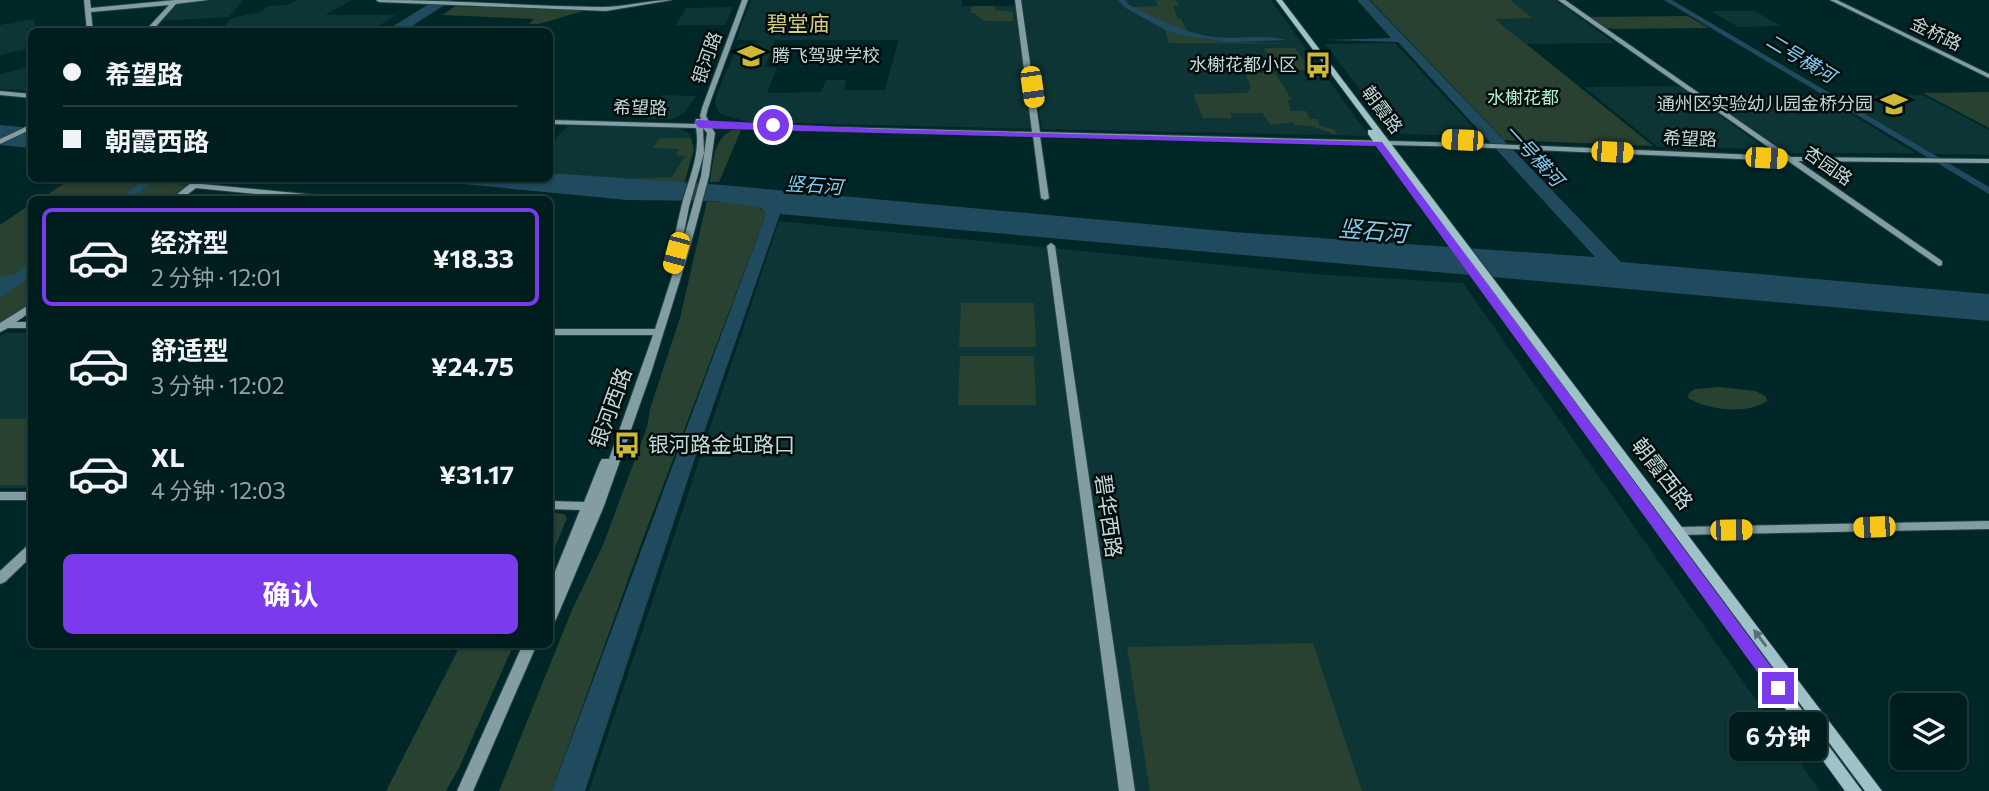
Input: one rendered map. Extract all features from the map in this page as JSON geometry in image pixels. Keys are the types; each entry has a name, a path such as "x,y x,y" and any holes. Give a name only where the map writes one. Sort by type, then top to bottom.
{"main road":[{"name":"朝霞路","path":"1273,0 1460,240 1486,284"},
{"name":"朝霞路","path":"1279,0 1449,239 1486,284"},
{"name":"朝霞西路","path":"1486,284 1679,531 1874,791"},
{"name":"朝霞西路","path":"1486,284 1854,791"}],"street":[{"path":"87,0 90,28"},
{"path":"89,10 205,0"},
{"path":"379,0 587,9 669,0"},
{"name":"银河路","path":"703,124 705,108 743,0"},
{"path":"1018,0 1045,198"},
{"name":"杏园路","path":"1562,0 1939,262"},
{"name":"金桥路","path":"1833,0 1989,74"},
{"name":"金桥路","path":"1838,0 1989,74"},
{"path":"148,28 173,1"},
{"path":"0,94 28,97"},
{"name":"希望路","path":"553,120 1038,134 1381,140 1787,157 1989,158"},
{"name":"银河西路","path":"553,609 657,332 698,208 711,133 703,124"},
{"name":"银河西路","path":"657,332 685,209 699,164 703,124"},
{"path":"0,140 28,127"},
{"name":"希望路","path":"1787,157 1921,155 1944,160 1989,158"},
{"path":"179,196 194,185 306,196"},
{"name":"碧华西路","path":"1051,246 1127,791"},
{"path":"2,327 28,309"},
{"path":"2,327 28,325"},
{"path":"553,332 657,332"},
{"path":"0,496 28,496"},
{"path":"553,505 593,506"},
{"name":"银河西路","path":"553,592 593,506"},
{"path":"1679,531 1989,525"},
{"path":"0,579 28,552"},
{"path":"465,791 528,648"},
{"path":"473,791 536,648"}],"shaded area":[{"path":"243,0 229,17 158,21 176,3"},
{"path":"297,0 352,0 325,15 396,15 375,28 223,28 231,18 260,12 268,6 288,5"},
{"path":"435,0 452,0 409,28 390,28"},
{"path":"751,0 962,0 962,6 1017,6 1034,129 748,122 720,114 715,105 717,93 738,45 765,41 736,40","holes":["775,40 898,40 885,90 844,90 846,80 826,80 821,92 767,93 777,68 765,67"]},
{"path":"1021,0 1271,0 1369,136 1042,129"},
{"path":"1118,0 1125,0 1129,5 1170,25 1203,35 1286,40 1228,42 1180,35 1165,30 1124,7"},
{"path":"1357,0 1369,0 1621,262 1989,294 1989,321 780,214 694,461 585,791 552,791 766,214 762,209 751,206 714,201 627,200 443,182 553,182 553,173 722,185 1234,232 1595,257 1398,42 1326,40 1391,38"},
{"path":"1472,0 1555,0 1615,43 1526,44"},
{"path":"733,7 725,25 676,25 686,8"},
{"path":"1711,11 1754,11 1782,26 1738,27"},
{"path":"34,19 36,28 28,28 28,49 0,55 0,25"},
{"path":"1395,43 1481,136 1394,134 1325,44"},
{"path":"28,67 28,91 0,89 0,74"},
{"path":"1679,86 1766,149 1658,147 1584,87"},
{"path":"662,95 696,96 684,113 672,119 647,119"},
{"path":"1923,95 1989,130 1989,155 1933,154 1835,96"},
{"path":"1822,96 1915,153 1786,153 1707,98"},
{"path":"0,125 28,128 28,148 0,145"},
{"path":"567,126 679,128 690,134 694,149 684,184 553,173 553,142"},
{"path":"779,221 1314,274 1463,283 1820,791 589,791"},
{"path":"28,264 28,278 0,298 0,277 15,274"},
{"path":"6,333 28,333 28,488 0,488 0,336"}],"green space":[{"path":"1156,0 1176,0 1179,5 1173,6 1178,19 1181,19 1188,32 1132,7 1158,6"},
{"name":"水榭花都","path":"1370,0 1510,0 1532,18 1495,19 1653,146 1504,140"},
{"path":"456,6 587,10 539,24 529,24 534,19 442,15"},
{"path":"995,6 995,10 1013,12 1013,21 985,21 976,13 971,13 971,7"},
{"path":"1688,16 1709,28 1613,29 1603,27 1589,17"},
{"path":"1165,30 1211,40 1289,44 1169,43"},
{"path":"1264,48 1295,48 1311,70 1278,70"},
{"path":"1245,73 1275,73 1292,100 1288,100 1291,111 1306,111 1310,119 1318,119 1320,126 1334,129 1337,135 1311,126 1295,125 1293,122 1271,125 1262,113 1230,113 1232,118 1203,118 1193,94 1247,93 1251,87"},
{"path":"1989,92 1989,128 1923,93"},
{"path":"741,130 719,182 710,182 718,145 726,134"},
{"path":"660,138 691,138 694,149 684,184 634,180 672,177 685,156 676,155 679,149 653,148"},
{"path":"66,182 194,185 178,196 45,196"},
{"path":"707,201 747,204 766,214 641,544 552,791 499,791 572,610 603,545 647,427 650,409 680,318"},
{"path":"28,206 28,308 0,329 0,225"},
{"path":"961,303 1034,303 1036,347 959,347"},
{"path":"960,356 1034,356 1036,405 958,405"},
{"path":"1719,387 1756,391 1766,397 1767,401 1749,408 1728,409 1706,406 1688,398 1689,393 1695,389"},
{"path":"0,419 28,419 28,485 0,485"},
{"path":"553,512 564,514 567,518 553,552"},
{"path":"1313,643 1362,791 1150,791 1127,647"},
{"path":"459,648 512,648 459,768 446,791 386,791"}],"waterway":[{"name":"二号横河","path":"1667,0 1989,191"},
{"path":"128,196 147,182"}],"place":[{"name":"腾飞驾驶学校","path":"751,56"},
{"name":"水榭花都小区","path":"1318,65"},
{"name":"通州区实验幼儿园金桥分园","path":"1894,104"},
{"name":"银河路金虹路口","path":"627,445"}],"district":[{"name":"碧堂庙","path":"798,24"}],"route":[{"path":"773,125 698,122 699,125 880,131 1379,144 1778,688"}],"water label":[{"name":"一号横河","path":"1534,155"},
{"name":"竖石河","path":"814,185"},
{"name":"竖石河","path":"1373,231"}]}
